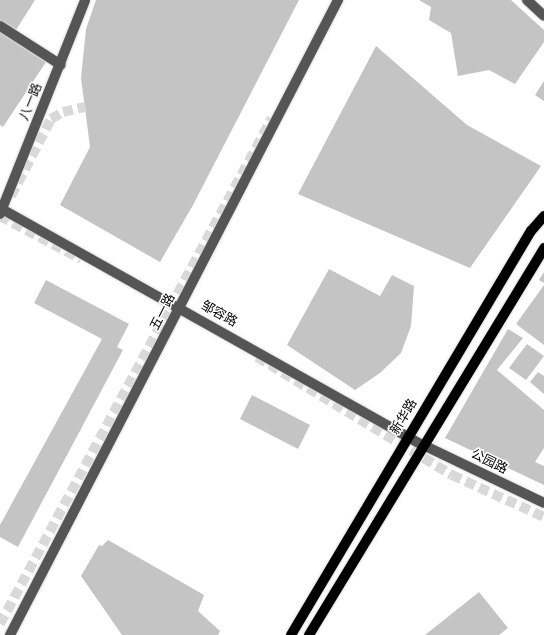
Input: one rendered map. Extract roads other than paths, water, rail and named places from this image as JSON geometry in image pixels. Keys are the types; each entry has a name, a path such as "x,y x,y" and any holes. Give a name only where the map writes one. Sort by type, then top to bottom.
{"main road":[{"name":"新华路","path":"291,635 408,434 531,231 544,216"},
{"path":"309,635 544,248"}],"street":[{"name":"八一路","path":"1,210 61,65 85,0"},
{"name":"五一路","path":"10,635 338,0"},
{"path":"527,0 543,13"},
{"path":"0,26 61,65"},
{"name":"邹容路","path":"1,210 180,307 408,434 423,445"},
{"name":"公园路","path":"423,445 544,503"}],"tunnel":[{"path":"11,196 51,119 63,112 85,107"},
{"path":"0,624 272,118"},
{"path":"0,216 81,259"},
{"path":"257,357 452,475 544,517"}]}
